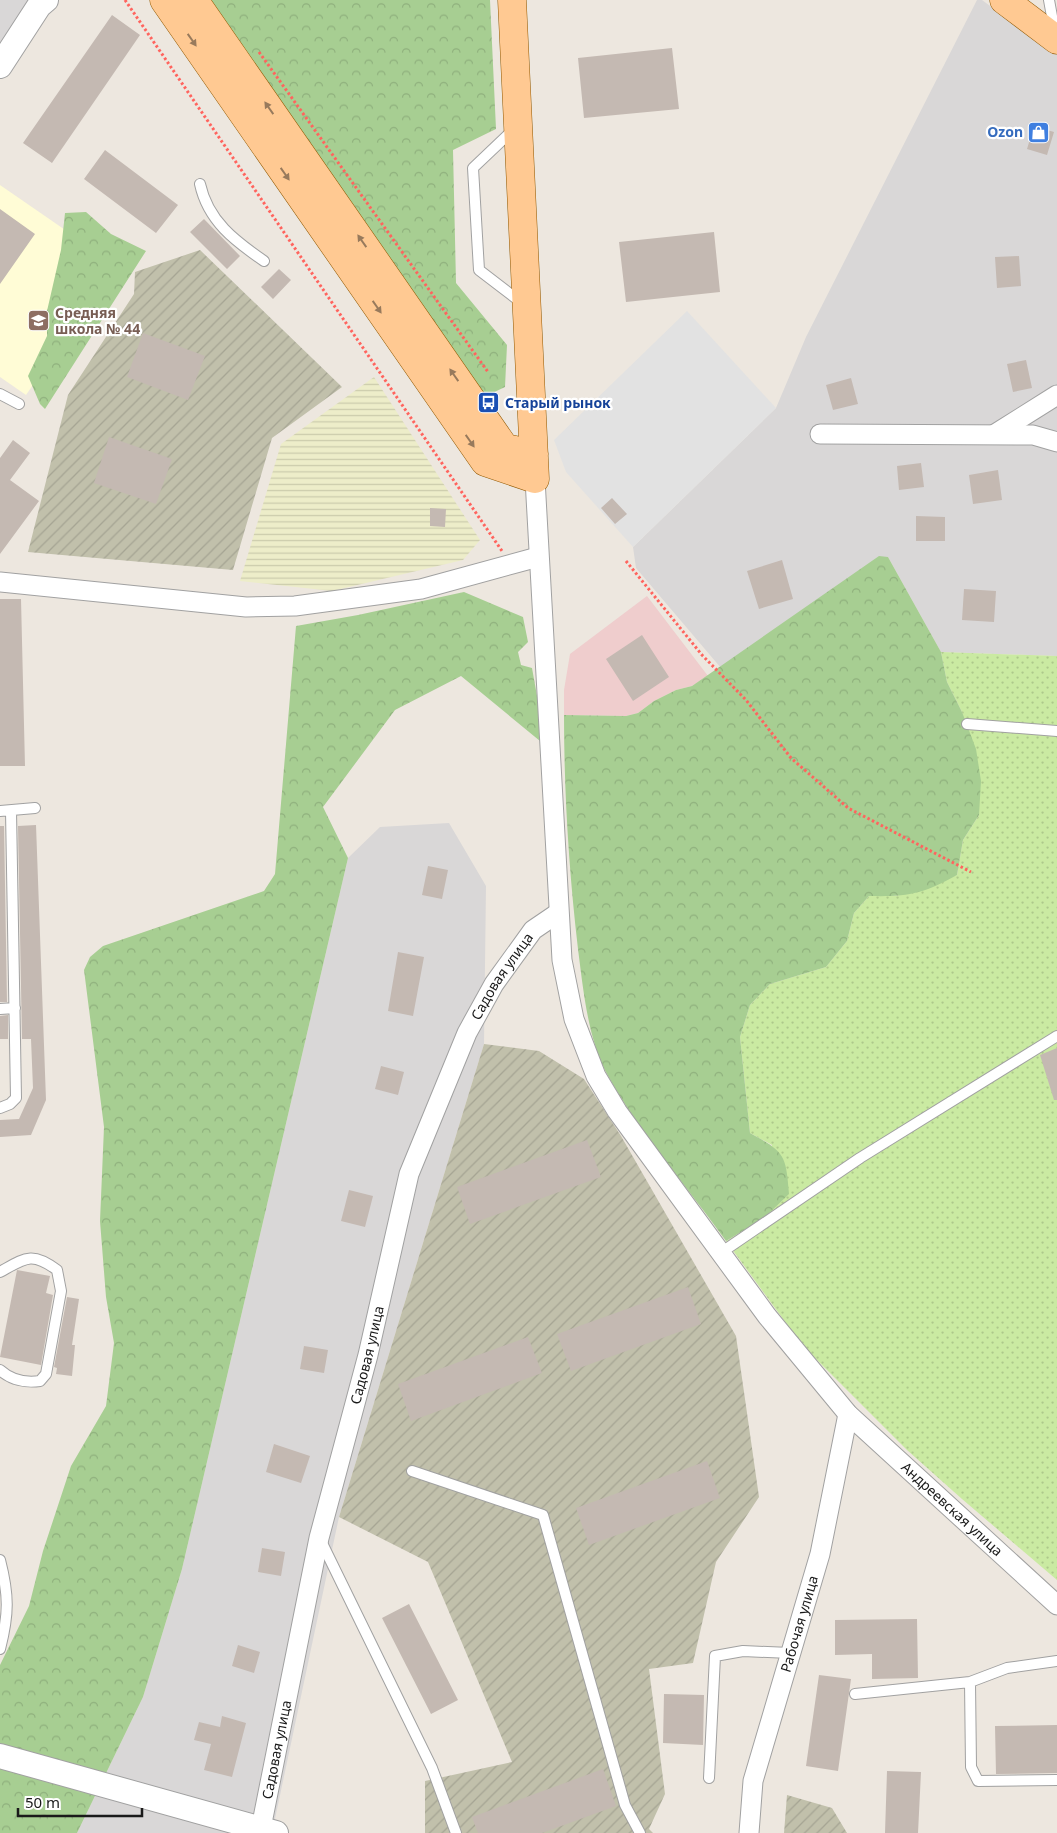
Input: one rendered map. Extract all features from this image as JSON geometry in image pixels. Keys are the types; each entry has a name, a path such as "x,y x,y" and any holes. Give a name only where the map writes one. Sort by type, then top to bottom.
{"main road":[{"path":"164,0 484,462 535,467"},
{"path":"194,0 505,448 535,467"},
{"path":"512,0 535,467"},
{"path":"1004,0 1056,40"}],"street":[{"path":"0,66 39,6 46,0"},
{"path":"994,435 1057,395"},
{"path":"1023,418 1057,412"},
{"path":"820,434 1033,435 1057,442"},
{"name":"Андреевская улица","path":"535,467 538,557 558,913 567,994 582,1044 596,1076 617,1111 719,1254 766,1316 848,1414 1057,1605"},
{"path":"0,582 246,607 295,606 421,589 512,566 538,557"},
{"name":"Садовая улица","path":"265,1831 320,1538 368,1355 409,1174 467,1033 494,984 533,930 558,913"},
{"name":"Рабочая улица","path":"749,1833 753,1781 820,1554 848,1414"},
{"path":"0,1756 265,1831"}],"lane":[{"path":"1052,5 1056,40"},
{"path":"518,125 473,168 479,270 526,307"},
{"path":"200,184 203,199 222,229 264,261"},
{"path":"0,394 19,404"},
{"path":"967,724 1057,731"},
{"path":"0,1108 10,1104 16,1098 15,1008 5,811 35,808"},
{"path":"0,1009 15,1008"},
{"path":"719,1254 860,1158 1057,1036"},
{"path":"0,1272 22,1260 31,1257 38,1259 57,1270 61,1292 46,1374 40,1381 30,1383 15,1379 0,1370"},
{"path":"412,1471 543,1515 624,1805 640,1833"},
{"path":"320,1538 432,1768 456,1833"},
{"path":"0,1560 8,1588 6,1623 0,1649"},
{"path":"709,1778 715,1656 743,1651 790,1653"},
{"path":"855,1694 970,1682 1007,1668 1057,1662"},
{"path":"970,1682 971,1768 978,1781 1057,1780"}],"path":[{"path":"125,0 512,566"},
{"path":"256,48 488,372"},
{"path":"626,561 702,655 746,700 790,758 848,808 971,872"}],"shaded area":[{"path":"0,0 37,0 0,56"},
{"path":"977,0 982,0 1057,55 1057,656 941,652 888,557 721,668 636,568 633,547 776,408 806,337"},
{"name":"Средняя школа № 44","path":"0,185 116,265 26,395 0,377"},
{"path":"200,250 342,387 272,438 233,570 28,552 68,395 134,294 135,272"},
{"path":"687,311 776,408 633,547 566,472 554,440"},
{"path":"374,377 480,540 463,560 332,591 240,581 281,444"},
{"path":"647,596 708,676 692,686 676,690 654,701 638,713 626,716 564,715 564,690 570,654"},
{"path":"449,823 486,886 484,1044 339,1517 272,1833 77,1833 143,1697 182,1569 348,858 380,827"},
{"path":"484,1044 539,1051 584,1079 621,1136 736,1336 759,1497 716,1562 693,1663 649,1669 665,1794 649,1829 653,1833 425,1833 425,1781 512,1762 428,1562 339,1517"},
{"path":"787,1795 832,1808 847,1833 784,1833"}],"green space":[{"path":"209,0 490,0 496,129 453,150 456,283 507,345 505,387 486,396 471,384"},
{"path":"86,212 111,234 146,251 45,409 40,404 28,376 47,336 47,311 61,250 65,213"},
{"path":"879,556 888,557 941,652 947,682 962,712 976,749 981,781 979,815 963,840 957,875 914,893 894,896 869,896 854,913 847,941 826,967 770,984 750,1005 740,1037 750,1133 777,1150 781,1156 787,1171 789,1194 764,1218 726,1241 634,1118 607,1074 595,1046 584,997 572,891 566,803 564,715 626,716 638,713 654,701 676,690 692,686"},
{"path":"464,592 523,617 528,642 518,652 521,665 532,668 539,707 540,741 461,676 395,710 323,807 348,858 182,1569 143,1697 77,1833 0,1833 0,1665 29,1606 43,1551 71,1466 106,1406 114,1343 106,1297 100,1221 104,1127 84,970 90,957 103,946 264,891 275,874 296,626 358,615"},
{"path":"941,652 1057,656 1057,1580 907,1450 802,1345 726,1241 764,1218 772,1145 750,1133 740,1037 750,1005 770,984 826,967 847,941 854,913 869,896 896,896 957,875 963,840 979,815 962,712 947,682"}],"building":[{"path":"112,15 140,35 52,163 23,143"},
{"path":"672,48 679,109 584,118 578,58"},
{"path":"1034,126 1054,132 1047,155 1027,149"},
{"path":"105,150 178,205 156,233 84,179"},
{"path":"0,209 35,234 0,284"},
{"path":"204,219 240,256 227,269 190,232"},
{"path":"714,232 720,292 626,302 619,242"},
{"path":"1019,256 1021,286 997,288 995,257"},
{"path":"279,269 291,280 273,299 261,287"},
{"path":"143,333 205,356 188,400 127,377"},
{"path":"1026,360 1032,388 1013,392 1007,364"},
{"path":"851,378 858,404 833,410 826,385"},
{"path":"109,437 172,459 156,504 94,483"},
{"path":"13,440 30,453 10,480 39,501 0,554 0,458"},
{"path":"921,463 924,487 899,490 897,466"},
{"path":"998,470 1002,500 973,504 969,475"},
{"path":"612,498 627,514 615,524 601,508"},
{"path":"430,508 446,509 445,527 430,526"},
{"path":"916,516 945,517 945,541 916,541"},
{"path":"782,560 793,599 759,609 747,571"},
{"path":"964,589 996,591 994,622 962,620"},
{"path":"0,599 21,599 25,766 0,766"},
{"path":"642,635 669,677 633,701 606,659"},
{"path":"36,825 46,1100 31,1135 0,1137 0,1120 19,1119 33,1088 31,1039 22,1039 18,826"},
{"path":"0,826 4,826 7,1002 0,1002"},
{"path":"428,866 448,870 442,899 422,895"},
{"path":"398,952 424,957 413,1016 388,1011"},
{"path":"8,1015 8,1039 0,1039 0,1016"},
{"path":"1057,1048 1057,1100 1054,1100 1040,1055"},
{"path":"381,1066 404,1072 398,1095 375,1089"},
{"path":"587,1140 601,1177 470,1224 457,1187"},
{"path":"349,1190 373,1196 365,1227 341,1221"},
{"path":"17,1270 50,1276 46,1293 53,1295 41,1365 0,1357"},
{"path":"688,1287 701,1324 571,1371 557,1334"},
{"path":"67,1297 79,1299 72,1345 75,1345 72,1376 56,1374 57,1368 54,1367"},
{"path":"528,1337 542,1373 411,1421 398,1384"},
{"path":"304,1346 328,1350 324,1373 300,1369"},
{"path":"274,1444 310,1456 301,1483 266,1472"},
{"path":"707,1461 720,1498 589,1545 576,1508"},
{"path":"262,1548 285,1552 281,1576 258,1572"},
{"path":"409,1604 458,1700 431,1714 382,1618"},
{"path":"917,1619 918,1678 872,1679 872,1654 835,1655 835,1620"},
{"path":"238,1645 260,1652 254,1673 232,1666"},
{"path":"819,1675 851,1679 838,1771 806,1766"},
{"path":"664,1694 704,1695 703,1745 663,1743"},
{"path":"222,1716 246,1723 232,1777 204,1770 211,1744 194,1740 199,1722 220,1727"},
{"path":"1057,1725 1057,1773 996,1774 995,1726"},
{"path":"603,1769 616,1806 542,1833 478,1833 472,1817"},
{"path":"887,1771 921,1772 918,1833 885,1833"}],"place":[{"name":"Ozon","path":"1039,132"},
{"name":"Средняя школа № 44","path":"39,321"},
{"name":"Старый рынок","path":"489,403"}]}
